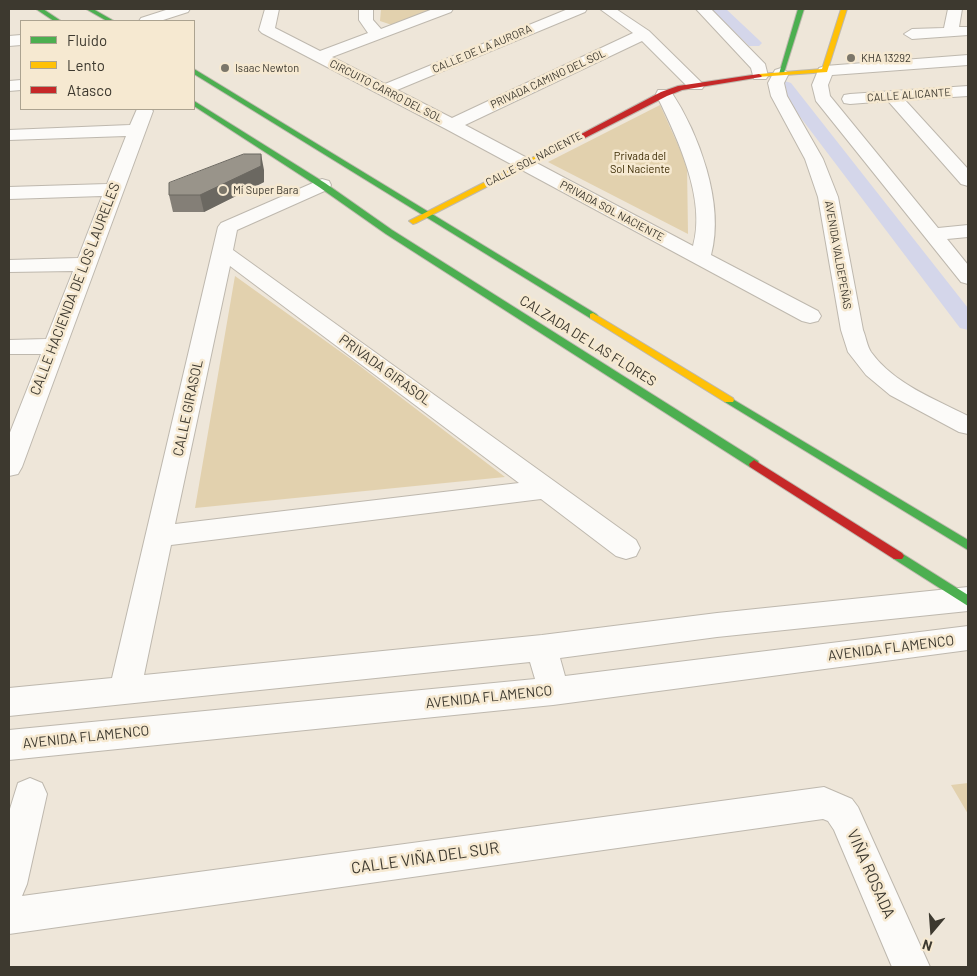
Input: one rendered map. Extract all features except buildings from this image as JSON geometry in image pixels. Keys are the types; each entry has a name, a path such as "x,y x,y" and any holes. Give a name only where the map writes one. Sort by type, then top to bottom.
{"street":[{"path":"39,9 56,20"},
{"path":"89,9 109,20"},
{"path":"149,20 183,9"},
{"name":"CIRCUITO CARRO DEL SOL","path":"272,9 267,30 452,125 523,164"},
{"path":"366,9 366,20 377,34"},
{"path":"319,57 446,9"},
{"name":"CALLE DE LA AURORA","path":"384,90 580,9"},
{"path":"607,9 644,34 683,87 691,151 699,180 706,220 706,237 700,259"},
{"path":"703,9 760,71"},
{"name":"AVENIDA VALDEPEÑAS","path":"801,9 776,83 779,96 814,159 828,197 852,330 857,347 864,358 881,375 904,392 968,426"},
{"path":"844,9 820,86 822,97 948,250 968,278"},
{"path":"951,32 955,9"},
{"path":"912,34 968,31"},
{"name":"PRIVADA CAMINO DEL SOL","path":"452,125 644,34"},
{"path":"826,66 858,67 968,60"},
{"name":"CALLE SOL NACIENTE","path":"389,232 426,215 523,164 683,87 760,71 826,66"},
{"name":"CALZADA DE LAS FLORES","path":"195,71 426,215 968,546"},
{"path":"201,88 215,83"},
{"name":"CALLE ALICANTE","path":"850,99 968,91"},
{"path":"892,96 968,180"},
{"name":"CALZADA DE LAS FLORES","path":"195,105 322,185 389,232 968,600"},
{"name":"CALLE HACIENDA DE LOS LAURELES","path":"9,134 140,121 11,456"},
{"name":"PRIVADA SOL NACIENTE","path":"523,164 810,316"},
{"name":"CALLE GIRASOL","path":"125,689 228,227 322,185"},
{"path":"9,193 112,190"},
{"path":"935,234 968,231"},
{"path":"948,250 968,249"},
{"name":"PRIVADA GIRASOL","path":"222,251 626,548"},
{"path":"9,266 85,264"},
{"path":"9,347 53,346"},
{"path":"159,536 547,490"},
{"path":"9,702 542,648 717,625 968,600"},
{"name":"AVENIDA FLAMENCO","path":"9,745 553,691 968,638"},
{"path":"542,648 553,691"},
{"path":"9,884 30,794"},
{"name":"CALLE VIÑA DEL SUR","path":"9,916 816,803 824,803 840,810"},
{"name":"VIÑA ROSADA","path":"840,810 846,819 911,967"}],"green space":[{"path":"381,9 441,9 395,26 380,21"},
{"name":"Privada del Sol Naciente","path":"660,105 687,165 688,234 548,162"},
{"path":"235,276 352,360 505,477 195,508"},
{"path":"968,783 968,814 951,785"}],"waterway":[{"path":"718,9 754,43"},
{"path":"785,86 968,323"}],"traffic: fast":[{"path":"39,9 56,20"},
{"path":"89,9 109,20"},
{"path":"781,73 801,9"},
{"path":"195,72 593,316"},
{"path":"195,104 322,185 389,232 754,464"},
{"path":"729,400 968,546"},
{"path":"898,556 968,601"}],"traffic: slow":[{"path":"759,76 825,71 844,9"},
{"path":"413,221 574,140"},
{"path":"593,316 729,400"}],"traffic: jam":[{"path":"574,140 664,94 681,88 759,76"},
{"path":"754,464 898,556"}],"place":[{"name":"KHA 13292","path":"851,58"},
{"name":"Isaac Newton","path":"225,68"},
{"name":"Mi Super Bara","path":"223,190"}]}
